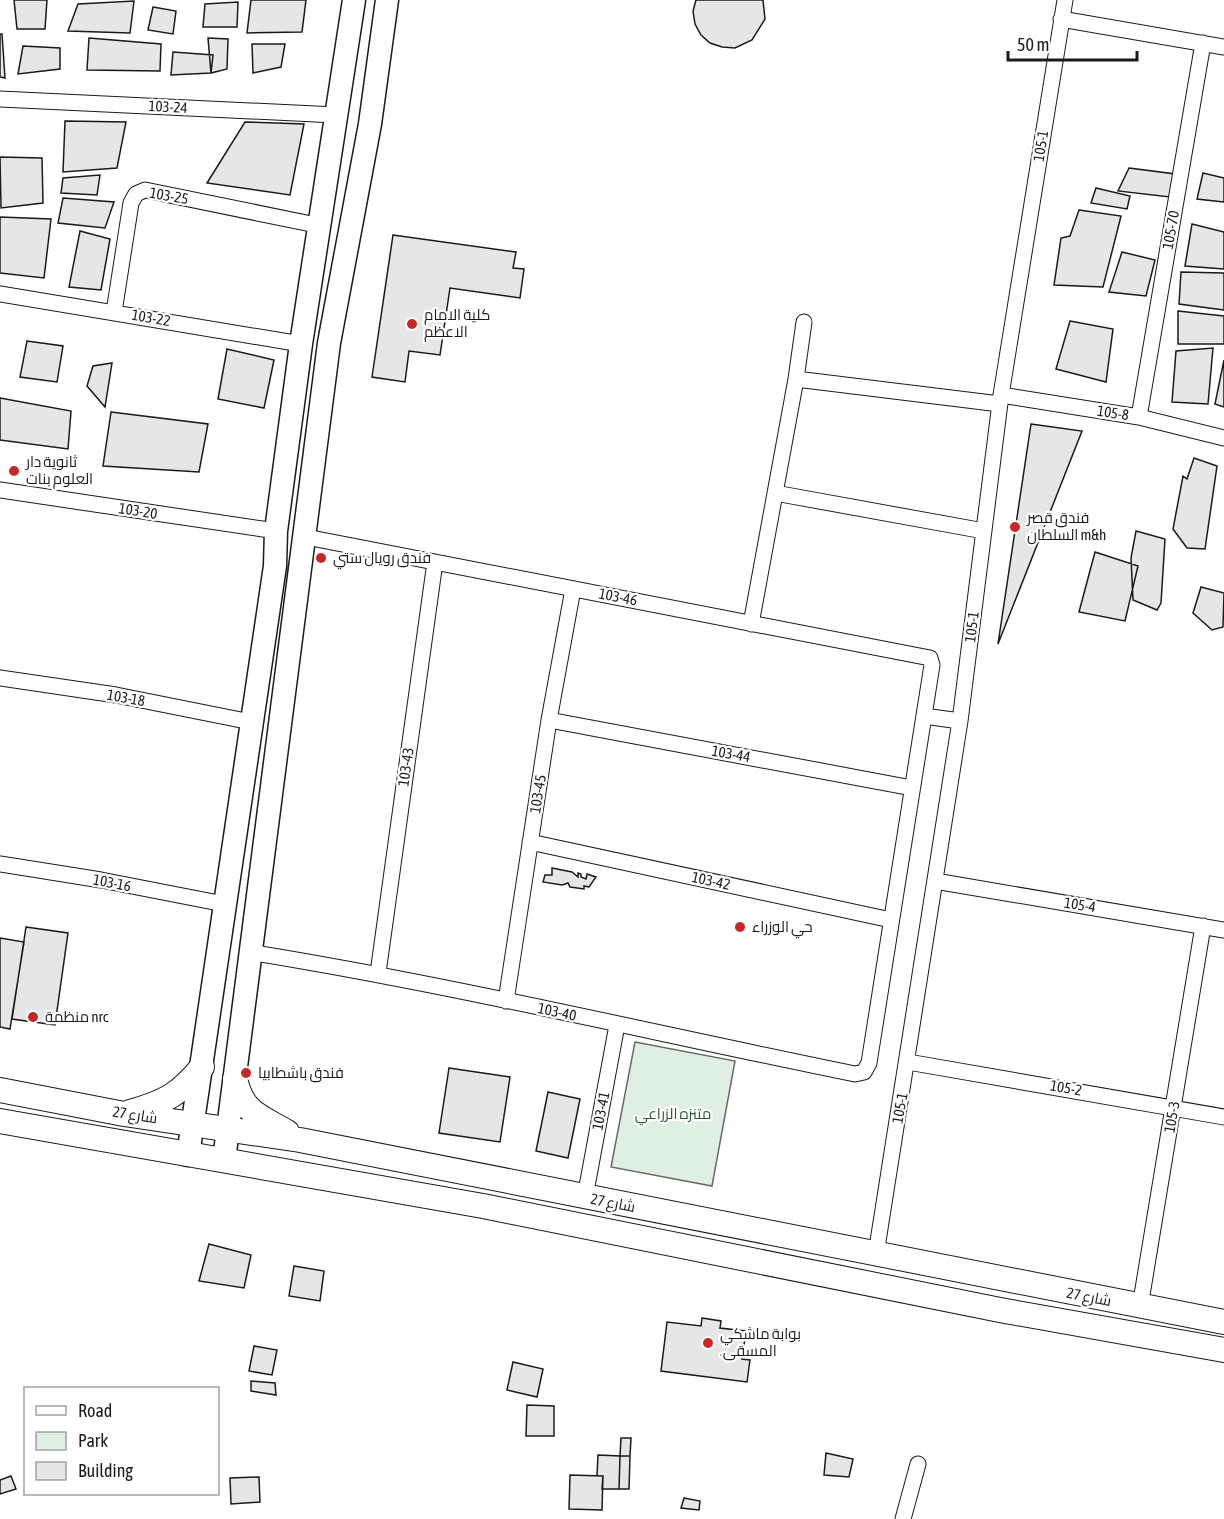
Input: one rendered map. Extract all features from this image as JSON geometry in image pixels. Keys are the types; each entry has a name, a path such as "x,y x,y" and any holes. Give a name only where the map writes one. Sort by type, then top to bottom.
{"main road":[{"path":"188,1155 275,566 276,531 302,344 354,0"},
{"path":"224,1160 249,952 306,537 329,344 370,124 387,0"},
{"path":"124,1114 167,1100 188,1083 202,1067"},
{"path":"235,1078 240,1098 249,1110 300,1140"},
{"name":"شارع 27","path":"0,1090 124,1114 300,1140 1224,1322"},
{"name":"شارع 27","path":"0,1121 483,1206 1000,1310 1224,1350"}],"street":[{"name":"105-1","path":"876,1254 960,721 1000,400 1065,0"},
{"path":"1061,19 1224,47"},
{"name":"105-70","path":"1139,417 1203,43"},
{"name":"103-24","path":"0,99 336,115"},
{"name":"103-25","path":"114,312 131,203 135,194 145,190 321,226"},
{"name":"103-22","path":"0,294 302,344"},
{"path":"751,624 796,379 804,322"},
{"name":"105-8","path":"796,379 1139,417 1224,438"},
{"name":"103-20","path":"0,490 276,531"},
{"path":"775,493 984,531"},
{"name":"103-46","path":"306,537 930,658 932,665 924,716"},
{"name":"103-43","path":"378,973 435,562"},
{"name":"103-45","path":"506,1001 549,720 573,589"},
{"name":"103-18","path":"0,678 116,695 251,722"},
{"path":"891,920 924,716 960,721"},
{"name":"103-44","path":"549,720 912,788"},
{"name":"103-42","path":"530,842 891,920"},
{"name":"103-16","path":"0,864 101,880 224,904"},
{"name":"105-4","path":"935,881 1224,930"},
{"name":"103-40","path":"249,952 378,973 855,1074 864,1072 869,1063 891,920"},
{"name":"105-3","path":"1140,1307 1203,926"},
{"name":"103-41","path":"585,1197 617,1025"},
{"name":"105-2","path":"908,1062 1224,1117"},
{"path":"903,1519 918,1464"}],"green space":[{"name":"متنزه الزراعي","path":"635,1042 735,1061 712,1186 611,1167"}],"building":[{"path":"14,0 47,0 45,29 17,29"},
{"path":"251,0 306,0 302,32 247,33"},
{"path":"696,0 763,0 765,19 752,40 735,48 722,47 710,43 701,35 695,24 693,11"},
{"path":"134,1 130,33 68,31 78,4"},
{"path":"238,2 237,27 203,27 205,4"},
{"path":"153,7 176,11 173,34 148,30"},
{"path":"0,34 2,34 5,78 0,77"},
{"path":"89,38 161,44 160,71 87,70"},
{"path":"208,38 228,39 227,69 211,73"},
{"path":"252,44 285,44 281,67 253,73"},
{"path":"23,46 60,48 60,69 18,74"},
{"path":"173,52 213,55 211,73 171,75"},
{"path":"65,121 126,122 117,168 63,172"},
{"path":"245,122 304,124 290,195 207,183"},
{"path":"0,157 42,158 43,203 1,208"},
{"path":"1129,168 1175,174 1170,197 1118,191"},
{"path":"1203,173 1224,178 1224,202 1197,199"},
{"path":"100,175 97,195 61,193 63,178"},
{"path":"1096,188 1130,196 1127,209 1091,203"},
{"path":"63,198 114,202 105,228 58,223"},
{"path":"1079,210 1121,216 1103,287 1054,285 1061,238 1070,236"},
{"path":"0,217 51,219 44,278 0,273"},
{"path":"1192,224 1224,232 1224,269 1185,266"},
{"path":"80,231 110,239 101,290 69,287"},
{"name":"كلية الامام الاعظم","path":"393,235 516,252 513,268 524,269 520,298 450,288 440,355 409,351 405,382 372,377"},
{"path":"1122,252 1155,260 1146,296 1109,292"},
{"path":"1181,272 1224,273 1224,310 1179,304"},
{"path":"1178,311 1224,316 1224,344 1178,344"},
{"path":"1070,321 1113,329 1106,382 1056,369"},
{"path":"27,341 63,346 57,382 20,377"},
{"path":"1213,348 1208,404 1172,402 1176,351"},
{"path":"227,349 274,360 264,408 218,399"},
{"path":"1224,360 1224,407 1215,404"},
{"path":"112,363 105,407 87,386 93,366"},
{"path":"0,398 71,411 68,449 0,440"},
{"path":"111,412 208,424 199,472 103,466"},
{"path":"1031,424 1082,431 998,644"},
{"path":"1194,458 1217,466 1205,549 1187,548 1173,529 1183,476 1187,479"},
{"path":"1136,531 1165,539 1161,603 1157,610 1133,600 1131,558"},
{"path":"1095,552 1138,566 1125,621 1079,612"},
{"path":"1201,587 1224,593 1223,627 1212,630 1193,613"},
{"path":"552,868 572,872 578,877 578,873 586,879 587,874 596,877 589,887 584,886 584,889 570,887 568,883 562,885 543,882 545,875 552,875"},
{"path":"26,927 68,933 55,1025 12,1019"},
{"path":"0,938 24,942 10,1029 0,1027"},
{"path":"449,1068 510,1077 500,1142 439,1133"},
{"path":"548,1092 580,1099 568,1158 536,1151"},
{"path":"209,1244 251,1255 244,1288 199,1281"},
{"path":"294,1266 324,1271 320,1301 289,1296"},
{"path":"702,1318 721,1321 720,1328 746,1331 742,1359 750,1360 747,1382 661,1371 667,1322 701,1326"},
{"path":"254,1346 277,1350 272,1375 249,1371"},
{"path":"513,1362 543,1369 537,1397 507,1390"},
{"path":"251,1381 275,1383 276,1395 251,1391"},
{"path":"527,1405 554,1406 554,1436 526,1436"},
{"path":"621,1438 631,1438 630,1456 620,1456"},
{"path":"826,1453 853,1459 849,1477 824,1475"},
{"path":"598,1455 620,1456 619,1489 602,1489 603,1476 597,1476"},
{"path":"620,1456 630,1456 629,1489 619,1489"},
{"path":"570,1475 603,1476 602,1510 569,1509"},
{"path":"11,1476 16,1489 0,1494 0,1480"},
{"path":"259,1477 260,1502 231,1504 230,1478"},
{"path":"684,1498 700,1501 699,1510 681,1508"}],"place":[{"name":"كلية الامام الاعظم","path":"412,324"},
{"name":"ثانوية دار العلوم بنات","path":"14,471"},
{"name":"فندق قصر السلطان m&h","path":"1015,527"},
{"name":"فندق رويال ستي","path":"321,558"},
{"name":"حي الوزراء","path":"740,927"},
{"name":"منظمة nrc","path":"33,1017"},
{"name":"فندق باشطابيا","path":"246,1073"},
{"name":"بوابة ماشكي .المسقى","path":"708,1343"}]}
